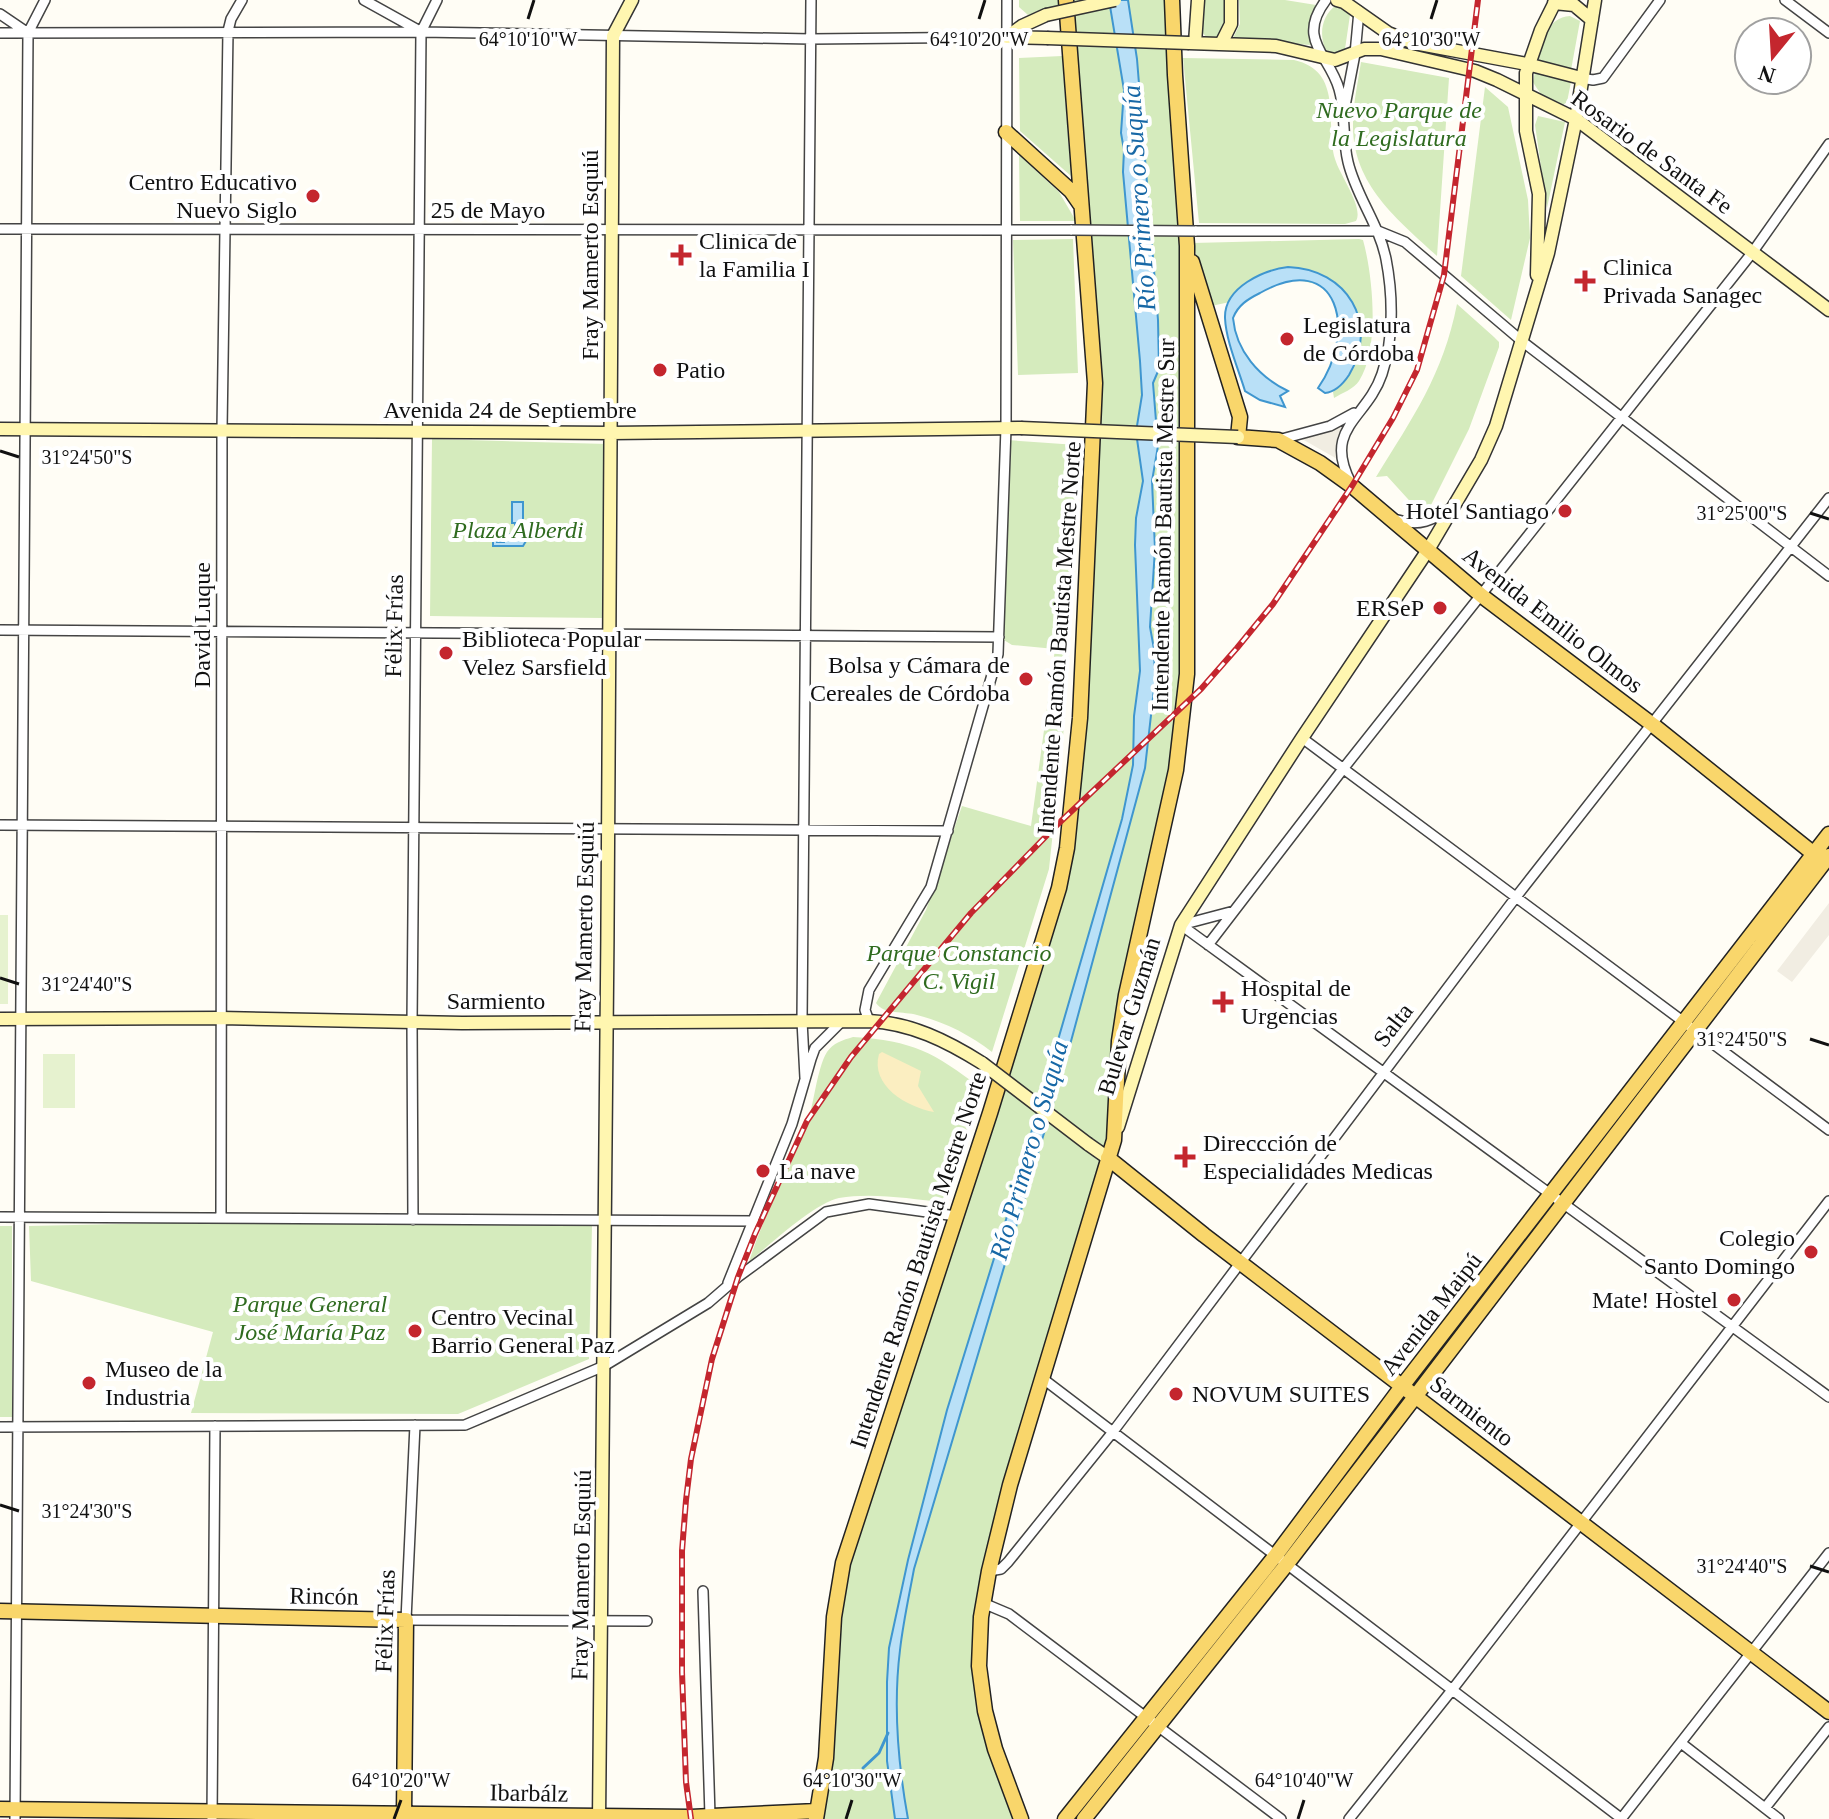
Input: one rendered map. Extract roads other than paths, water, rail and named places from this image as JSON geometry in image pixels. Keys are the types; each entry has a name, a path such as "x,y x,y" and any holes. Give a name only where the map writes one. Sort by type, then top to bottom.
{"main road":[{"path":"613,36 632,0"},
{"name":"Intendente Ramón Bautista Mestre Norte","path":"817,1815 826,1758 834,1617 843,1563 1059,888 1067,848 1080,718 1095,410 1066,0"},
{"name":"Rosario de Santa Fe","path":"1007,37 1046,15 1115,0"},
{"name":"Intendente Ramón Bautista Mestre Sur","path":"1114,1140 1119,1041 1126,995 1176,770 1186,690 1187,246 1172,0"},
{"path":"1192,43 1198,0"},
{"path":"1221,44 1231,24 1231,0"},
{"name":"Rosario de Santa Fe","path":"1337,0 1359,11 1388,33 1414,43 1527,64 1581,78"},
{"name":"Bulevar Guzmán","path":"1021,1819 995,1749 983,1700 978,1651 983,1603 1010,1485 1181,925 1428,550 1481,460 1496,426 1548,253 1576,119 1595,0"},
{"path":"1555,2 1574,5 1592,20"},
{"name":"Bulevar Guzmán","path":"1534,298 1539,194 1526,131 1527,64 1555,2"},
{"path":"1492,58 1520,54 1532,44 1541,30"},
{"name":"Fray Mamerto Esquiú","path":"599,1818 603,1621 613,36"},
{"name":"Rosario de Santa Fe","path":"1007,37 1276,46 1335,60 1364,49 1381,49 1475,71 1576,119 1829,310"},
{"path":"1006,132 1071,191 1083,212"},
{"path":"1187,246 1240,417 1238,437"},
{"name":"Avenida 24 de Septiembre","path":"0,429 611,433 1021,428 1238,437"},
{"name":"Avenida Emilio Olmos","path":"1238,437 1278,440 1320,463 1352,486 1482,596 1824,860"},
{"name":"Avenida Maipú","path":"1065,1819 1152,1722 1416,1394 1557,1199 1689,1026 1824,860 1829,834"},
{"name":"Sarmiento","path":"0,1019 221,1018 605,1023 869,1021 907,1027 937,1037 982,1063 1108,1158 1829,1712"},
{"name":"Avenida Maipú","path":"1282,1560 1403,1385 1557,1199"},
{"name":"Rincón","path":"0,1611 406,1620"},
{"name":"Félix Frías","path":"404,1816 406,1620"},
{"name":"Avenida Maipú","path":"1084,1819 1152,1722"},
{"name":"Ibarbálz","path":"10,1812 599,1818 817,1815"}],"street":[{"path":"10,1812 18,1611 20,1427 17,1217 28,33 45,0"},
{"path":"228,31 242,0"},
{"path":"364,0 421,32 437,0"},
{"path":"805,1078 802,1021 811,0"},
{"path":"869,1021 865,1010 869,990 931,887 995,668 999,637 1006,428 1007,0"},
{"path":"1326,0 1314,27 1316,46 1337,83 1352,175 1378,231 1389,277 1391,315 1384,367 1368,401 1348,426 1342,444 1344,469 1352,486"},
{"path":"1581,78 1603,78 1660,0"},
{"path":"1785,0 1829,33"},
{"path":"1342,121 1355,54 1359,11"},
{"path":"0,14 28,33"},
{"name":"Rosario de Santa Fe","path":"0,33 228,31 811,39 1007,37"},
{"name":"David Luque","path":"221,1218 222,430 228,31"},
{"name":"Félix Frías","path":"413,1220 421,32"},
{"path":"1208,945 1343,769 1752,253 1829,144"},
{"name":"25 de Mayo","path":"0,229 1378,231"},
{"path":"1378,231 1405,242 1523,342 1829,576"},
{"path":"1278,440 1330,426 1353,414 1368,401"},
{"path":"1006,414 1010,423 1021,428"},
{"path":"1004,448 1011,434 1021,428"},
{"name":"Salta","path":"989,1571 1001,1569 1008,1562 1112,1433 1381,1073 1829,498"},
{"path":"1390,518 1409,524 1424,522 1457,503"},
{"path":"0,630 999,637"},
{"path":"1302,738 1829,1130"},
{"path":"0,825 948,831"},
{"path":"1181,925 1234,911"},
{"path":"1181,925 1829,1397"},
{"path":"724,1290 792,1124 815,1048 842,1021"},
{"path":"1349,1819 1829,1201"},
{"path":"0,1427 465,1425 604,1366 724,1290 826,1212 869,1204 956,1216"},
{"path":"0,1217 754,1221"},
{"path":"1042,1378 1622,1819 1829,1553"},
{"name":"Félix Frías","path":"406,1620 415,1425"},
{"path":"212,1815 215,1426"},
{"path":"703,1591 710,1816"},
{"path":"983,1603 1009,1614 1281,1819"},
{"name":"Rincón","path":"406,1620 647,1621"},
{"path":"1765,1808 1829,1727"},
{"path":"1681,1743 1779,1819"}],"water":[{"name":"Río Primero o Suquía","path":"1109,0 1128,0 1137,59 1158,320 1159,369 1153,383 1158,446 1152,481 1155,549 1150,627 1155,680 1145,768 1067,1056 914,1569 901,1640 897,1692 899,1756 908,1819 895,1819 887,1761 887,1682 889,1648 908,1560 947,1410 1005,1223 1122,819 1133,765 1134,716 1140,671 1135,545 1143,481 1136,432 1142,395 1123,172 1121,133 1124,90"},
{"path":"1288,267 1327,277 1341,288 1352,302 1359,319 1361,336 1358,356 1349,375 1339,387 1325,393 1318,388 1337,344 1338,322 1334,303 1324,289 1308,281 1287,282 1244,303 1233,318 1239,341 1251,362 1288,391 1280,396 1285,407 1260,400 1245,391 1225,318 1226,307 1238,289 1257,276"},
{"path":"512,502 523,502 523,536 526,541 523,546 493,546 493,534 497,534 497,542 504,542 505,535 515,534"}],"waterway":[{"path":"863,1768 879,1753 888,1733"}],"railway":[{"path":"691,1819 686,1782 682,1672 682,1551 686,1500 691,1459 712,1359 755,1234 807,1121 851,1057 971,913 1058,824 1201,689 1237,648 1273,604 1352,486 1393,418 1417,370 1444,275 1478,0"}],"place":[{"name":"Centro Educativo Nuevo Siglo","path":"313,196"},
{"name":"Clinica de la Familia I","path":"681,255"},
{"name":"Clinica Privada Sanagec","path":"1585,281"},
{"name":"Legislatura de Córdoba","path":"1287,339"},
{"name":"Patio","path":"660,370"},
{"name":"Hotel Santiago","path":"1565,511"},
{"name":"ERSeP","path":"1440,608"},
{"name":"Biblioteca Popular Velez Sarsfield","path":"446,653"},
{"name":"Bolsa y Cámara de Cereales de Córdoba","path":"1026,679"},
{"name":"Hospital de Urgencias","path":"1223,1002"},
{"name":"Direccción de Especialidades Medicas","path":"1185,1157"},
{"name":"La nave","path":"763,1171"},
{"name":"Colegio Santo Domingo","path":"1811,1252"},
{"name":"Mate! Hostel","path":"1734,1300"},
{"name":"Centro Vecinal Barrio General Paz","path":"415,1331"},
{"name":"Museo de la Industria","path":"89,1383"},
{"name":"NOVUM SUITES","path":"1176,1394"}],"park label":[{"name":"Nuevo Parque de la Legislatura","path":"1399,124"},
{"name":"Plaza Alberdi","path":"518,530"},
{"name":"Parque Constancio C. Vigil","path":"959,967"},
{"name":"Parque General José María Paz","path":"310,1318"}]}
